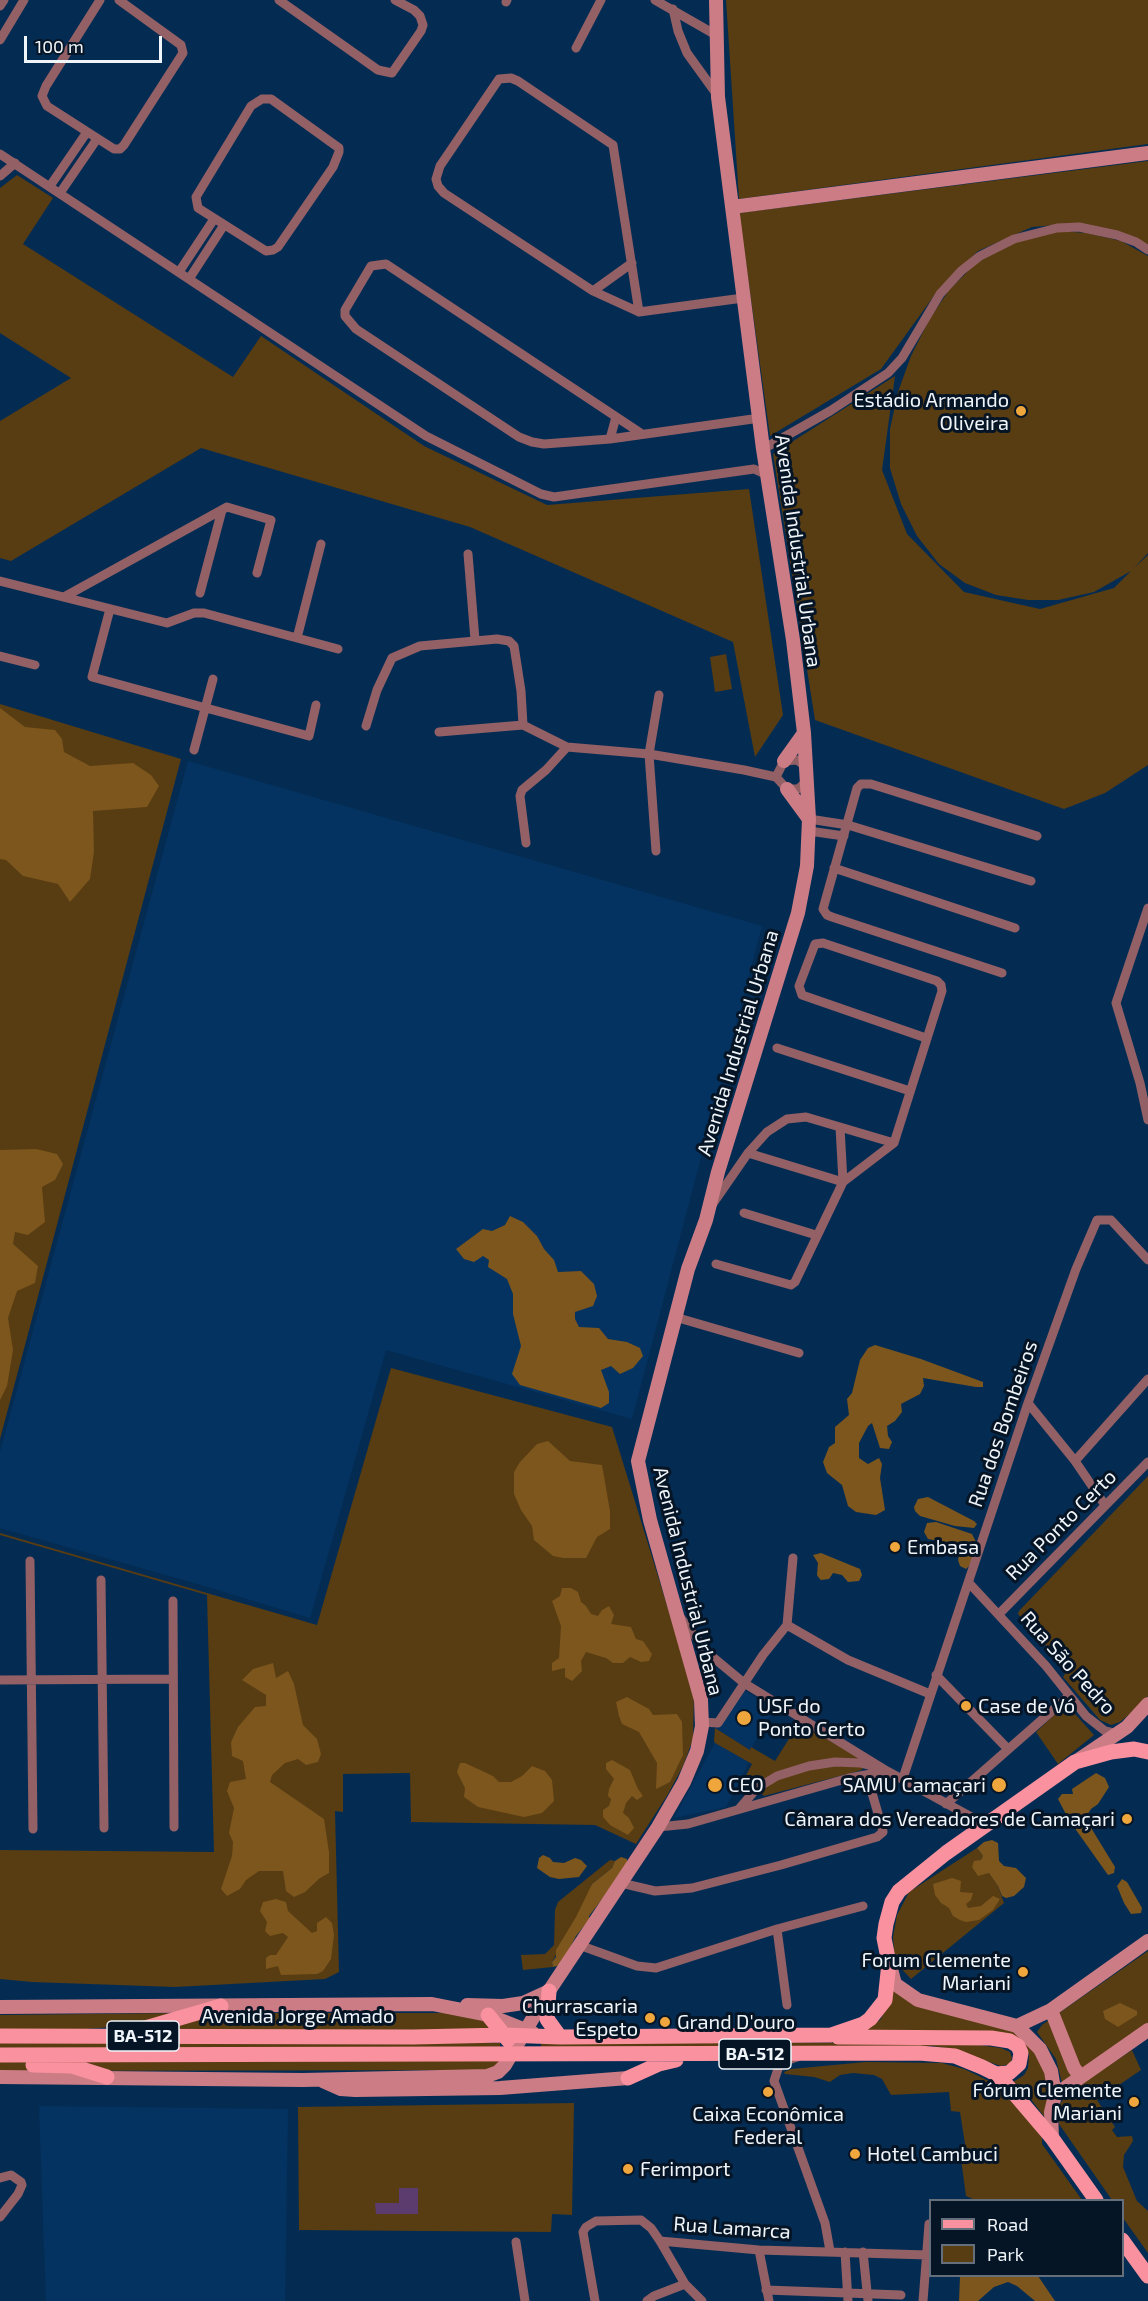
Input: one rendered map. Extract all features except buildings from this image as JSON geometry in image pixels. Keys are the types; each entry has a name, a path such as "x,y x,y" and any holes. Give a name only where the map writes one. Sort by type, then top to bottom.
{"main road":[{"name":"BA-512","path":"889,1963 885,1938 895,1896 946,1853 1075,1762 1134,1749 1148,1752"},
{"name":"Avenida Jorge Amado","path":"0,2036 831,2035 862,2024 876,2012 885,2000 889,1963"},
{"path":"549,1991 548,2019 560,2037"},
{"path":"119,2036 221,2006"},
{"path":"488,2015 505,2035 510,2044 511,2055"},
{"path":"831,2035 843,2038 991,2038 1010,2041 1018,2046 1021,2053 1019,2064 1009,2073 996,2074"},
{"name":"Avenida Jorge Amado","path":"0,2055 932,2053 955,2056 996,2074"},
{"path":"628,2078 674,2060 759,2058 782,2054"},
{"path":"0,2061 72,2067 107,2077"},
{"name":"BA-512","path":"996,2074 1052,2138 1095,2199"},
{"path":"1124,2243 1148,2276"}],"street":[{"path":"0,6 4,0"},
{"path":"0,40 24,0"},
{"path":"100,0 42,96 47,106 114,149 120,149 183,53 181,45 119,0"},
{"path":"279,0 371,65 392,73 422,31 423,25 420,16 414,10 395,0"},
{"path":"576,48 601,0"},
{"path":"656,0 716,35"},
{"name":"Avenida Industrial Urbana","path":"530,2034 549,1991 658,1827 684,1782 697,1751 702,1722 701,1700 650,1520 638,1461 688,1269 709,1210 798,913 807,866 809,825 804,733 793,640 767,475 743,298 718,97 716,0"},
{"path":"673,9 678,31 687,53 718,97"},
{"path":"639,312 613,145 518,81 511,78 499,79 436,174 438,186 444,193 593,291 639,312 743,298"},
{"path":"262,99 271,99 339,148 338,159 278,247 266,251 224,225 198,208 196,197 251,106 262,99"},
{"path":"50,186 87,132"},
{"path":"60,193 98,139"},
{"path":"732,207 1148,153"},
{"path":"0,154 426,436 541,494 554,497 754,469 767,475"},
{"path":"0,176 15,164"},
{"path":"178,272 214,219"},
{"path":"189,279 224,225"},
{"path":"754,469 764,453 888,373 902,358 940,294 961,271 980,256 1014,239 1057,228 1079,227 1117,235 1136,242 1148,250"},
{"path":"593,291 632,262"},
{"path":"642,434 386,264 371,266 345,310 345,316 356,329 519,436 544,444 610,439 760,418"},
{"path":"610,439 616,417"},
{"path":"64,597 227,507 271,520 257,573"},
{"path":"200,592 222,510"},
{"path":"297,638 321,544"},
{"path":"468,554 475,640"},
{"path":"0,581 167,623 194,613 204,613 338,649"},
{"path":"110,609 92,676 309,736 316,705"},
{"path":"366,726 377,690 392,658 420,646 504,639 514,646 521,691 523,726"},
{"path":"0,656 35,665"},
{"path":"194,750 213,679"},
{"path":"656,851 649,754 659,695"},
{"path":"439,732 523,726 567,747 649,754 776,777 788,789 809,825 844,836"},
{"path":"776,777 784,761 804,733"},
{"path":"526,843 520,796 522,790 546,770 567,747"},
{"path":"784,761 797,760 807,767"},
{"path":"788,789 798,789 807,782"},
{"path":"1002,973 827,915 823,909 858,785 865,783 1037,836"},
{"path":"809,825 848,825 1031,881"},
{"path":"834,868 1015,928"},
{"path":"1148,908 1116,1003 1140,1083 1148,1120"},
{"path":"716,1264 791,1285 795,1281 843,1182 894,1143 942,991 937,981 823,943 819,942 812,947 799,986 802,995 926,1038"},
{"path":"777,1048 910,1091"},
{"path":"709,1210 748,1154 767,1132 787,1119 806,1117 894,1143"},
{"path":"840,1127 843,1182"},
{"path":"748,1154 843,1182"},
{"path":"717,1179 723,1182 731,1179"},
{"path":"744,1213 816,1235"},
{"name":"Rua dos Bombeiros","path":"903,1778 1028,1403 1076,1269 1097,1220 1111,1220 1148,1260"},
{"path":"675,1317 799,1353"},
{"path":"1075,1461 1148,1379"},
{"path":"1028,1403 1075,1461 1105,1505"},
{"name":"Rua Ponto Certo","path":"999,1614 1148,1462"},
{"path":"702,1722 718,1723 787,1625 793,1558"},
{"path":"30,1561 33,1828"},
{"path":"101,1580 104,1828"},
{"name":"Rua São Pedro","path":"969,1583 1046,1666 1069,1696 1097,1726 1118,1734"},
{"path":"173,1601 174,1827"},
{"path":"675,1610 710,1654 744,1683 887,1771"},
{"path":"787,1625 848,1660 930,1694"},
{"path":"692,1666 700,1656 710,1654"},
{"path":"936,1675 1007,1748"},
{"path":"0,1680 173,1679"},
{"path":"946,1804 1007,1748 1069,1696"},
{"path":"1075,1762 1142,1715 1148,1704"},
{"path":"739,1809 757,1788 777,1776 809,1766 835,1762 860,1763 903,1778 986,1825"},
{"path":"658,1827 688,1824 849,1778 887,1771"},
{"path":"621,1883 655,1891 692,1888 877,1837 883,1832 867,1776"},
{"path":"579,1945 637,1966 656,1968 777,1929 863,1906"},
{"path":"777,1929 787,2005"},
{"path":"1017,2026 1051,2010 1146,1944"},
{"path":"889,1963 895,1984 918,2000 1017,2026 1040,2049 1047,2059 1055,2095 1051,2112 1052,2138"},
{"path":"0,2007 432,2004 503,2006 523,2003 549,1991"},
{"path":"0,2077 318,2079 487,2076 498,2072 505,2066 511,2055 530,2034 488,2015 432,2004"},
{"path":"1051,2010 1074,2068 1080,2076"},
{"path":"1055,2095 1148,2030"},
{"path":"809,2053 780,2063 774,2081 825,2223 830,2251"},
{"path":"318,2079 341,2090 355,2090 500,2088 628,2078"},
{"path":"0,2178 11,2175 21,2182 22,2188 0,2217"},
{"name":"Rua Lamarca","path":"595,2301 583,2232 586,2227 602,2221 641,2220 651,2228 660,2241 759,2250 928,2255"},
{"path":"923,2301 929,2224"},
{"path":"660,2241 693,2297 702,2301"},
{"path":"516,2242 525,2301"},
{"path":"759,2250 769,2301"},
{"path":"845,2252 848,2296"},
{"path":"863,2252 867,2297"},
{"path":"647,2301 686,2284"},
{"path":"766,2290 867,2297 901,2295"}],"shaded area":[{"path":"0,708 25,727 55,730 62,739 64,752 90,766 133,763 151,775 159,786 147,807 93,811 94,852 90,879 70,902 58,884 23,876 6,860 0,859"},
{"path":"188,761 762,926 632,1419 386,1350 310,1618 0,1528 0,1452"},
{"path":"36,1149 57,1154 63,1164 55,1180 42,1187 45,1222 28,1235 15,1232 13,1244 38,1266 35,1283 17,1291 8,1318 13,1350 7,1386 0,1400 0,1150"},
{"path":"510,1216 523,1222 537,1236 544,1249 554,1260 558,1272 581,1271 594,1284 597,1296 593,1306 575,1312 575,1319 579,1327 599,1328 608,1339 627,1342 640,1348 643,1356 633,1368 620,1374 611,1366 601,1370 609,1392 609,1403 601,1408 520,1385 512,1374 521,1346 513,1314 513,1294 507,1279 488,1267 489,1260 483,1256 474,1262 464,1259 456,1249 483,1229 492,1231 505,1225"},
{"path":"875,1345 983,1382 983,1387 976,1387 923,1378 924,1386 920,1394 901,1404 902,1412 895,1421 887,1426 888,1436 892,1442 889,1449 880,1448 872,1423 868,1426 859,1443 859,1458 868,1464 879,1458 882,1464 880,1478 885,1510 876,1515 856,1512 848,1506 842,1485 827,1473 823,1462 829,1447 835,1443 835,1427 849,1415 847,1399 852,1393 860,1360 868,1348"},
{"path":"548,1441 570,1461 602,1465 610,1511 610,1529 597,1537 586,1558 553,1556 534,1540 532,1526 514,1494 514,1472 520,1462 537,1444"},
{"path":"928,1497 977,1524 974,1528 955,1526 920,1516 914,1507 918,1499"},
{"path":"936,1522 972,1534 978,1546 974,1561 966,1569 960,1566 958,1560 960,1548 950,1543 928,1539 924,1532 927,1523"},
{"path":"821,1553 860,1569 862,1575 859,1581 848,1582 842,1575 833,1573 829,1579 821,1580 817,1575 818,1563 813,1555"},
{"path":"562,1588 571,1588 578,1592 581,1602 591,1614 598,1616 609,1606 614,1615 611,1624 631,1627 636,1639 643,1641 652,1654 649,1661 641,1662 630,1657 623,1663 613,1663 606,1658 586,1652 581,1661 582,1671 572,1681 565,1677 565,1668 552,1671 552,1663 559,1658 561,1626 552,1601 560,1596"},
{"path":"273,1663 276,1678 288,1671 294,1684 303,1725 317,1739 321,1754 318,1762 306,1765 298,1759 285,1763 272,1775 270,1782 324,1819 329,1852 329,1873 305,1892 294,1897 286,1891 283,1871 259,1871 246,1880 240,1889 227,1896 221,1889 232,1856 233,1842 229,1833 234,1808 227,1791 230,1782 246,1779 243,1761 232,1756 231,1742 238,1727 255,1707 266,1706 266,1695 242,1680 253,1669"},
{"name":"USF do Ponto Certo","path":"739,1687 774,1709 750,1750 715,1728"},
{"path":"627,1697 649,1709 653,1715 677,1714 682,1722 683,1755 670,1782 656,1789 657,1763 639,1732 622,1724 619,1716 616,1702"},
{"name":"CEO","path":"715,1743 749,1762 726,1807 674,1818"},
{"path":"612,1760 630,1770 643,1796 637,1800 632,1796 626,1803 623,1813 629,1818 634,1828 628,1835 610,1825 603,1817 603,1810 609,1806 611,1799 608,1796 609,1789 614,1779 606,1769 606,1763"},
{"path":"460,1763 465,1763 493,1776 499,1782 511,1782 522,1776 532,1766 545,1771 552,1780 554,1801 542,1813 524,1817 478,1807 464,1797 465,1788 457,1772"},
{"path":"1096,1773 1105,1778 1109,1787 1085,1818 1115,1867 1114,1873 1108,1875 1069,1820 1058,1799 1062,1794 1073,1794 1072,1789"},
{"path":"992,1840 998,1843 999,1861 1004,1866 1016,1868 1026,1878 1024,1887 1014,1896 1006,1898 1002,1896 989,1873 978,1876 972,1867 974,1861 981,1860 983,1856 977,1848 984,1842"},
{"path":"543,1855 553,1862 564,1863 575,1858 587,1866 579,1877 559,1879 550,1877 537,1868 539,1858"},
{"path":"621,1857 627,1859 627,1867 589,1916 589,1920 576,1936 561,1965 553,1967 552,1962 556,1957 556,1950 592,1884 612,1868 615,1861"},
{"path":"952,1878 961,1881 960,1892 973,1893 971,1900 966,1904 968,1908 981,1906 993,1896 1000,1899 993,1910 979,1920 966,1922 960,1920 953,1916 949,1908 935,1895 933,1884"},
{"path":"1122,1879 1127,1882 1142,1908 1141,1913 1131,1914 1124,1903 1117,1886"},
{"path":"276,1899 286,1902 288,1911 312,1933 317,1931 317,1923 326,1917 332,1923 334,1935 331,1959 323,1971 317,1974 281,1975 278,1966 266,1969 266,1958 276,1955 288,1937 283,1933 270,1936 265,1931 267,1922 260,1911 263,1902"},
{"path":"1120,2003 1137,2011 1137,2015 1118,2027 1105,2019 1103,2011"},
{"path":"39,2106 288,2109 285,2301 46,2301"},
{"path":"399,2188 418,2188 418,2214 376,2214 375,2203 399,2203"},
{"path":"960,2277 1039,2277 1055,2301 1035,2301 1017,2286 1008,2282 994,2287 978,2301 959,2301"}],"green space":[{"path":"726,0 1148,0 1148,144 739,199"},
{"path":"1148,161 1148,246 1079,223 1032,227 978,251 936,293 881,369 770,436 739,213"},
{"path":"17,175 53,198 23,244 233,377 261,336 424,446 547,505 749,489 783,715 755,757 733,642 470,527 201,448 11,561 0,558 0,421 71,378 0,333 0,188"},
{"path":"1059,231 1087,233 1121,241 1148,256 1148,553 1134,568 1148,555 1148,765 1105,793 1064,809 815,720 773,454 895,376 882,470 907,534 964,592 1040,609 1114,588 1131,571 1094,592 1058,600 1028,600 996,595 965,583 939,564 917,536 901,504 890,468 890,429 898,392 911,356 929,320 949,290 974,265 999,249 1029,237"},
{"path":"726,654 732,689 715,692 710,657"},
{"path":"0,704 181,759 0,1439"},
{"path":"391,1368 612,1427 694,1693 693,1739 683,1766 668,1794 636,1844 595,1825 411,1822 410,1773 343,1774 343,1812 335,1811 339,1972 325,1979 175,1987 0,1979 0,1850 214,1852 207,1595 0,1535 0,1533 317,1625"},
{"path":"1148,1476 1148,1696 1120,1722 1111,1725 1100,1720 1063,1677 1067,1670 1018,1614"},
{"path":"1066,1704 1094,1735 1058,1764 1036,1732"},
{"path":"799,1723 863,1760 862,1770 764,1796 762,1794 768,1785 756,1775 743,1784 752,1764 714,1741 715,1728 750,1750 751,1747 775,1761"},
{"path":"977,1848 983,1856 981,1860 998,1886 1004,1903 911,1979 895,1962 893,1937 897,1915 909,1892"},
{"path":"610,1860 615,1861 612,1868 592,1884 588,1896 552,1962 553,1967 523,1970 521,1955 545,1954 554,1945 555,1910 558,1902"},
{"path":"1148,1951 1148,2023 1087,2066 1079,2068 1059,2013"},
{"path":"894,1986 1013,2030 1034,2047 1048,2072 1049,2123 1030,2098 1013,2082 1024,2075 1028,2068 1029,2054 1021,2039 863,2030 880,2020 889,2004"},
{"path":"179,2013 128,2026 43,2032 0,2032 0,2015"},
{"path":"224,2013 453,2013 483,2021 490,2025 490,2030 146,2031"},
{"path":"1052,2018 1076,2073 1062,2083 1056,2059 1037,2032"},
{"path":"541,2042 964,2043 1001,2048 1010,2052 1012,2058 1010,2064 1001,2066 946,2048 932,2046 541,2047"},
{"path":"0,2043 500,2043 500,2047 0,2050"},
{"path":"1132,2050 1141,2070 1097,2100 1115,2127 1112,2130 1117,2137 1132,2136 1133,2141 1124,2155 1123,2167 1137,2201 1148,2211 1148,2253 1124,2219 1124,2199 1111,2199 1059,2124 1058,2108 1066,2094"},
{"path":"0,2059 500,2060 498,2066 485,2070 0,2071"},
{"path":"866,2062 942,2063 964,2069 991,2082 1023,2112 1042,2138 1042,2144 1081,2199 973,2199 966,2196 961,2159 965,2144 960,2112 951,2111 949,2092 891,2095 882,2079 874,2075 853,2073 840,2075 830,2082 814,2077 785,2074 784,2072 791,2069"},
{"path":"574,2103 572,2215 552,2214 551,2232 299,2230 298,2107"}],"place":[{"name":"Estádio Armando Oliveira","path":"1021,411"},
{"name":"Embasa","path":"895,1547"},
{"name":"Case de Vó","path":"966,1706"},
{"name":"USF do Ponto Certo","path":"744,1718"},
{"name":"CEO","path":"715,1785"},
{"name":"SAMU Camaçari","path":"999,1785"},
{"name":"Câmara dos Vereadores de Camaçari","path":"1127,1819"},
{"name":"Forum Clemente Mariani","path":"1023,1972"},
{"name":"Churrascaria Espeto","path":"650,2018"},
{"name":"Grand D'ouro","path":"665,2022"},
{"name":"Caixa Econômica Federal","path":"768,2092"},
{"name":"Fórum Clemente Mariani","path":"1134,2102"},
{"name":"Hotel Cambuci","path":"855,2154"},
{"name":"Ferimport","path":"628,2169"}]}
